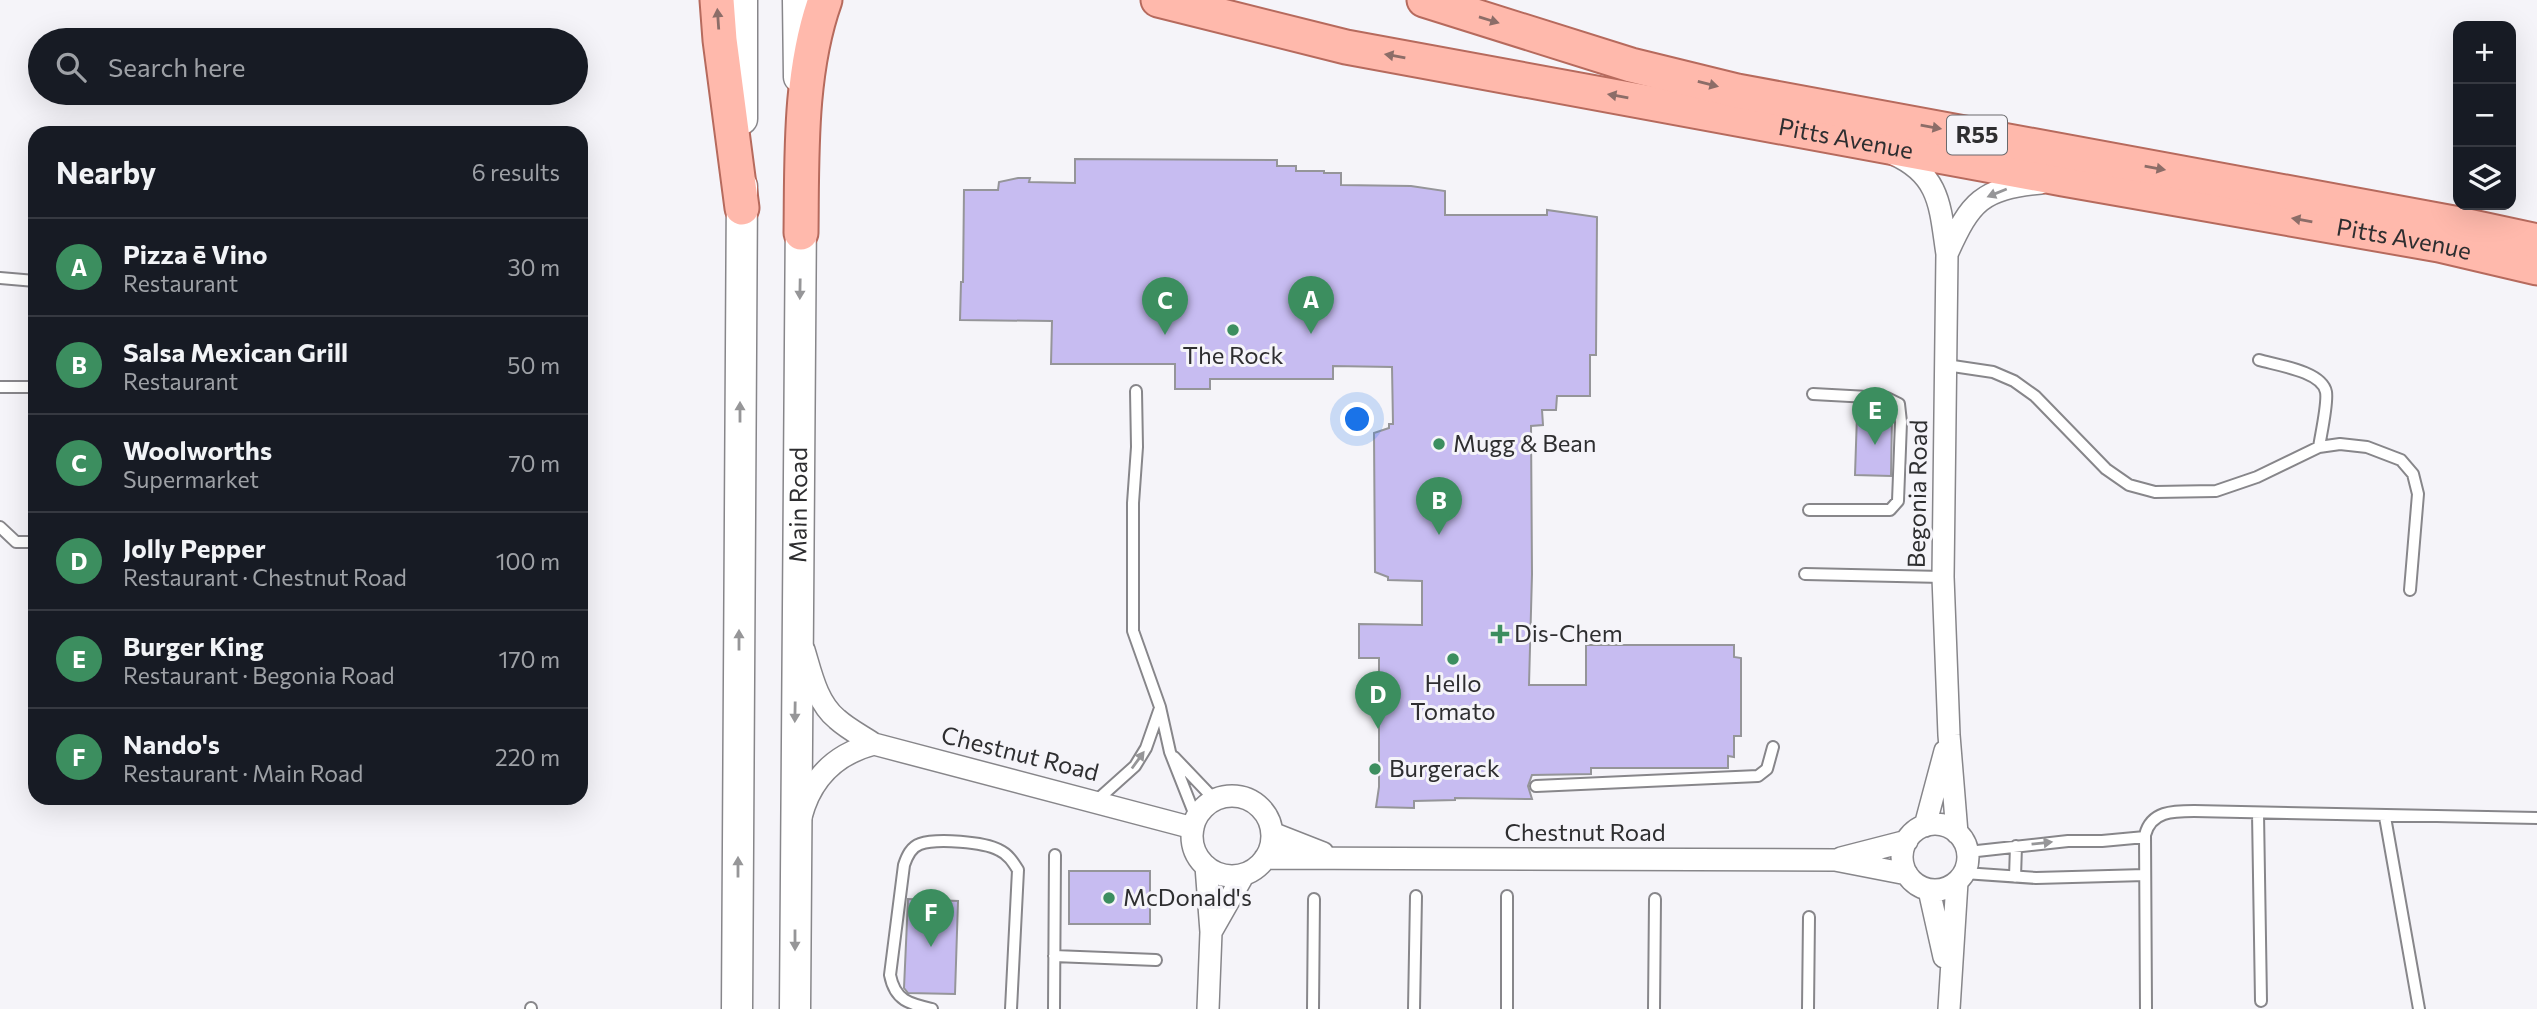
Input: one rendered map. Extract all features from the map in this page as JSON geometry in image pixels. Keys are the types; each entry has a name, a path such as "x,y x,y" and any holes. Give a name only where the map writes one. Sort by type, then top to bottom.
{"main road":[{"path":"717,0 741,208"},
{"path":"735,1005 742,0"},
{"name":"Main Road","path":"795,1009 801,233 797,0"},
{"path":"801,233 803,118 817,23 825,0"},
{"name":"Pitts Avenue","path":"1158,0 1346,47 2063,179 2440,245 2537,268"},
{"name":"Pitts Avenue","path":"1424,0 1631,65 1737,91 2537,240"}],"street":[{"path":"1862,141 1901,158 1924,173 1937,198 1948,254"},
{"path":"1948,254 1966,215 1980,201 1995,192 2020,185 2063,179"},
{"name":"Begonia Road","path":"1948,254 1943,577 1949,735 1958,833"},
{"name":"Chestnut Road","path":"797,622 815,685 825,705 835,718 874,744 1096,801 1195,823"},
{"name":"Begonia Road","path":"1925,826 1949,735"},
{"path":"795,844 804,806 817,778 835,761 856,749 874,744"},
{"path":"1240,796 1262,809 1269,820 1271,845 1256,868 1244,874 1225,874 1206,866 1198,856 1193,844 1195,823 1204,807 1215,800 1240,796"},
{"path":"1949,1009 1949,980 1961,878 1968,852 1958,833 1948,827 1937,824 1915,831 1903,852 1903,864 1907,874 1920,887 1929,890 1938,890 1961,878"},
{"name":"Chestnut Road","path":"1272,833 1335,858"},
{"name":"Chestnut Road","path":"1835,860 1907,841"},
{"name":"Chestnut Road","path":"1265,858 1835,860 1907,874"},
{"path":"1206,866 1211,932 1208,1009"},
{"path":"1211,932 1244,874"},
{"path":"1929,890 1949,980"}],"lane":[{"path":"0,278 28,280"},
{"path":"2259,360 2307,373 2319,380 2326,391 2319,447"},
{"path":"1946,365 1993,372 2014,381 2035,396 2106,469 2129,485 2155,492 2216,491 2257,477 2319,447 2340,444 2367,447 2401,460 2413,474 2418,494 2410,590"},
{"path":"0,387 28,387"},
{"path":"1136,391 1133,631 1160,706 1170,752 1195,823"},
{"path":"1809,510 1891,510 1898,501 1901,422 1899,404 1887,398 1812,394"},
{"path":"0,527 16,542 28,542"},
{"path":"1805,574 1943,577"},
{"path":"1096,801 1135,766 1146,748 1160,706"},
{"path":"1536,786 1758,776 1767,769 1773,747"},
{"path":"1170,752 1215,800"},
{"path":"2146,1009 2145,837 2150,822 2161,814 2178,811 2537,818"},
{"path":"2258,813 2261,1000"},
{"path":"2385,817 2419,1009"},
{"path":"1968,852 2068,841 2145,837"},
{"path":"932,1009 901,999 890,975 904,865 909,852 919,844 939,842 978,844 998,849 1010,858 1018,870 1012,1009"},
{"path":"2015,877 2016,846"},
{"path":"1054,1009 1055,855"},
{"path":"1961,878 2144,875"},
{"path":"1414,1009 1416,896"},
{"path":"1507,896 1507,1009"},
{"path":"1313,1009 1314,899"},
{"path":"1654,1009 1655,899"},
{"path":"1808,1009 1809,917"},
{"path":"1054,956 1156,960"}],"building":[{"path":"1075,159 1277,160 1277,166 1296,166 1296,171 1341,173 1341,185 1411,186 1445,191 1445,215 1547,215 1547,210 1597,217 1596,355 1590,355 1590,396 1557,396 1556,410 1542,410 1543,425 1531,426 1532,574 1529,685 1586,685 1586,645 1734,645 1734,657 1741,658 1741,736 1734,736 1734,757 1728,756 1728,768 1591,768 1591,774 1532,775 1528,786 1532,799 1455,798 1414,801 1414,808 1376,807 1379,787 1379,658 1359,658 1359,624 1422,625 1422,581 1388,580 1388,577 1375,572 1374,433 1393,424 1392,367 1333,366 1333,379 1210,379 1210,389 1175,389 1175,364 1051,364 1052,321 960,320 964,190 998,190 999,182 1018,178 1030,178 1029,182 1075,183"},
{"path":"1857,415 1892,416 1891,476 1855,475"},
{"name":"McDonald's","path":"1069,871 1150,871 1150,924 1069,924"},
{"path":"908,899 958,901 955,994 908,993 904,988"}],"place":[{"name":"The Rock","path":"1233,330"},
{"name":"Pizza ē Vino","path":"1311,334"},
{"name":"Woolworths","path":"1165,335"},
{"name":"Mugg & Bean","path":"1439,444"},
{"name":"Burger King","path":"1875,445"},
{"name":"Salsa Mexican Grill","path":"1439,535"},
{"name":"Dis-Chem","path":"1500,634"},
{"name":"Hello Tomato","path":"1453,659"},
{"name":"Jolly Pepper","path":"1378,729"},
{"name":"Burgerack","path":"1375,769"},
{"name":"McDonald's","path":"1109,898"},
{"name":"Nando's","path":"931,947"}]}
